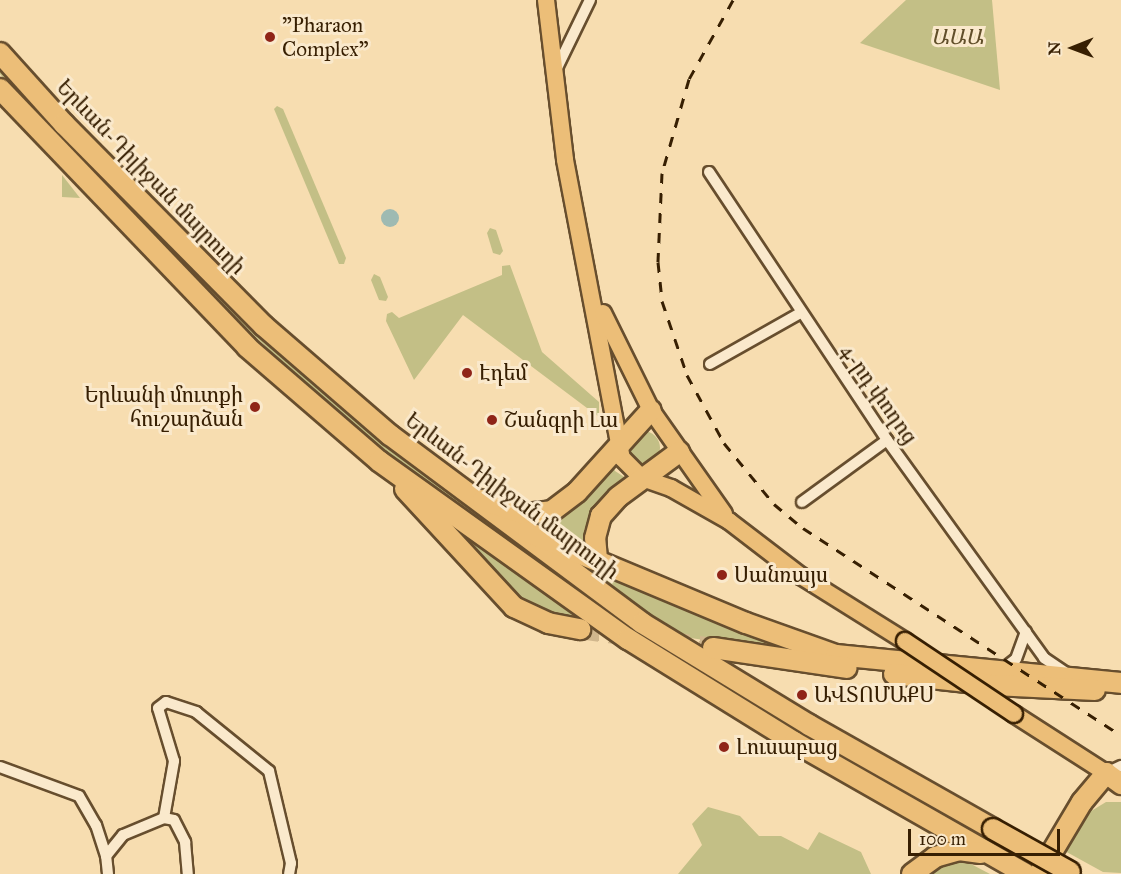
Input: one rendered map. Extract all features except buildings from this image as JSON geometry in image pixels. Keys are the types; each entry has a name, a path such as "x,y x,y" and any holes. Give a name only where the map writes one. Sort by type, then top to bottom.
{"highway":[{"name":"Երևան-Դիլիջան մայրուղի","path":"0,53 72,132 264,326 390,435 502,522 642,623 809,725 1072,873"},
{"path":"0,89 247,347 379,461 628,639 794,742 1020,871"},
{"path":"461,488 487,502 524,514 552,511 591,477 617,444 651,410"},
{"path":"597,559 595,538 601,516 642,478 679,452"},
{"path":"379,461 514,607 548,624 580,629"},
{"path":"502,522 597,559 747,623 836,655 1068,675 1121,683"},
{"path":"713,648 935,680 1121,691"},
{"path":"1039,874 1082,802 1116,774"},
{"path":"912,874 935,857 959,850 992,855"}],"main road":[{"path":"546,0 575,217 609,372 617,444 630,468 642,478 671,488 729,521 801,576 905,641 1014,714 1116,774"},
{"path":"591,288 651,410 729,521"}],"street":[{"path":"555,73 590,0"},
{"name":"4-րդ փողոց","path":"709,172 800,313 887,440 1044,657 1068,675"},
{"path":"710,364 800,313"},
{"path":"802,502 887,440"},
{"path":"1002,669 1016,659 1026,632"},
{"path":"164,818 174,761 158,708 165,702 196,712 269,771 291,863 289,874"},
{"path":"0,766 79,796 96,825 106,856 108,874"},
{"path":"106,856 123,835 164,818 174,820 185,842 188,874"}],"green space":[{"name":"ԱԱԱ","path":"906,0 992,0 1000,90 860,43"},
{"path":"0,63 82,154 76,161 0,74"},
{"path":"277,106 283,109 346,258 344,264 339,264 274,109"},
{"path":"62,175 80,198 62,197"},
{"path":"130,204 231,305 407,458 560,573 1061,874 1045,874 1018,859 752,709 632,633 415,475 309,388 123,210"},
{"path":"490,228 496,230 503,251 500,255 493,253 487,233"},
{"path":"510,265 542,352 599,402 599,417 463,315 414,380 386,321 387,314 392,312 399,318 502,275 502,266"},
{"path":"374,274 380,277 388,297 386,301 379,300 371,280"},
{"path":"643,431 655,436 660,448 655,460 643,465 631,460 626,448 631,436"},
{"path":"612,464 615,471 629,480 592,515 584,530 584,549 536,526 559,519 575,508"},
{"path":"430,508 574,616 566,621 513,595"},
{"path":"552,546 823,658 684,637 644,614"},
{"path":"1106,802 1121,802 1121,873 1103,872 1063,850 1088,813"},
{"path":"708,807 740,816 759,836 781,836 808,850 819,832 861,852 871,874 678,874 702,845 692,824"},
{"path":"951,861 969,863 990,874 926,874"}],"water":[{"path":"390,209 396,212 399,218 396,224 390,227 384,224 381,218 384,212"}],"tunnel":[{"path":"580,629 713,648"}],"railway":[{"path":"733,0 689,79 662,173 658,262 662,301 687,375 724,443 774,504 803,528 1121,735"}],"place":[{"name":"\"Pharaon Complex\"","path":"270,37"},
{"name":"Էդեմ","path":"467,373"},
{"name":"Երևանի մուտքի հուշարձան","path":"255,407"},
{"name":"Շանգրի Լա","path":"492,420"},
{"name":"Սանռայս","path":"722,575"},
{"name":"ԱՎՏՈՄԱՔՍ","path":"802,695"},
{"name":"Լուսաբաց","path":"724,747"}]}
